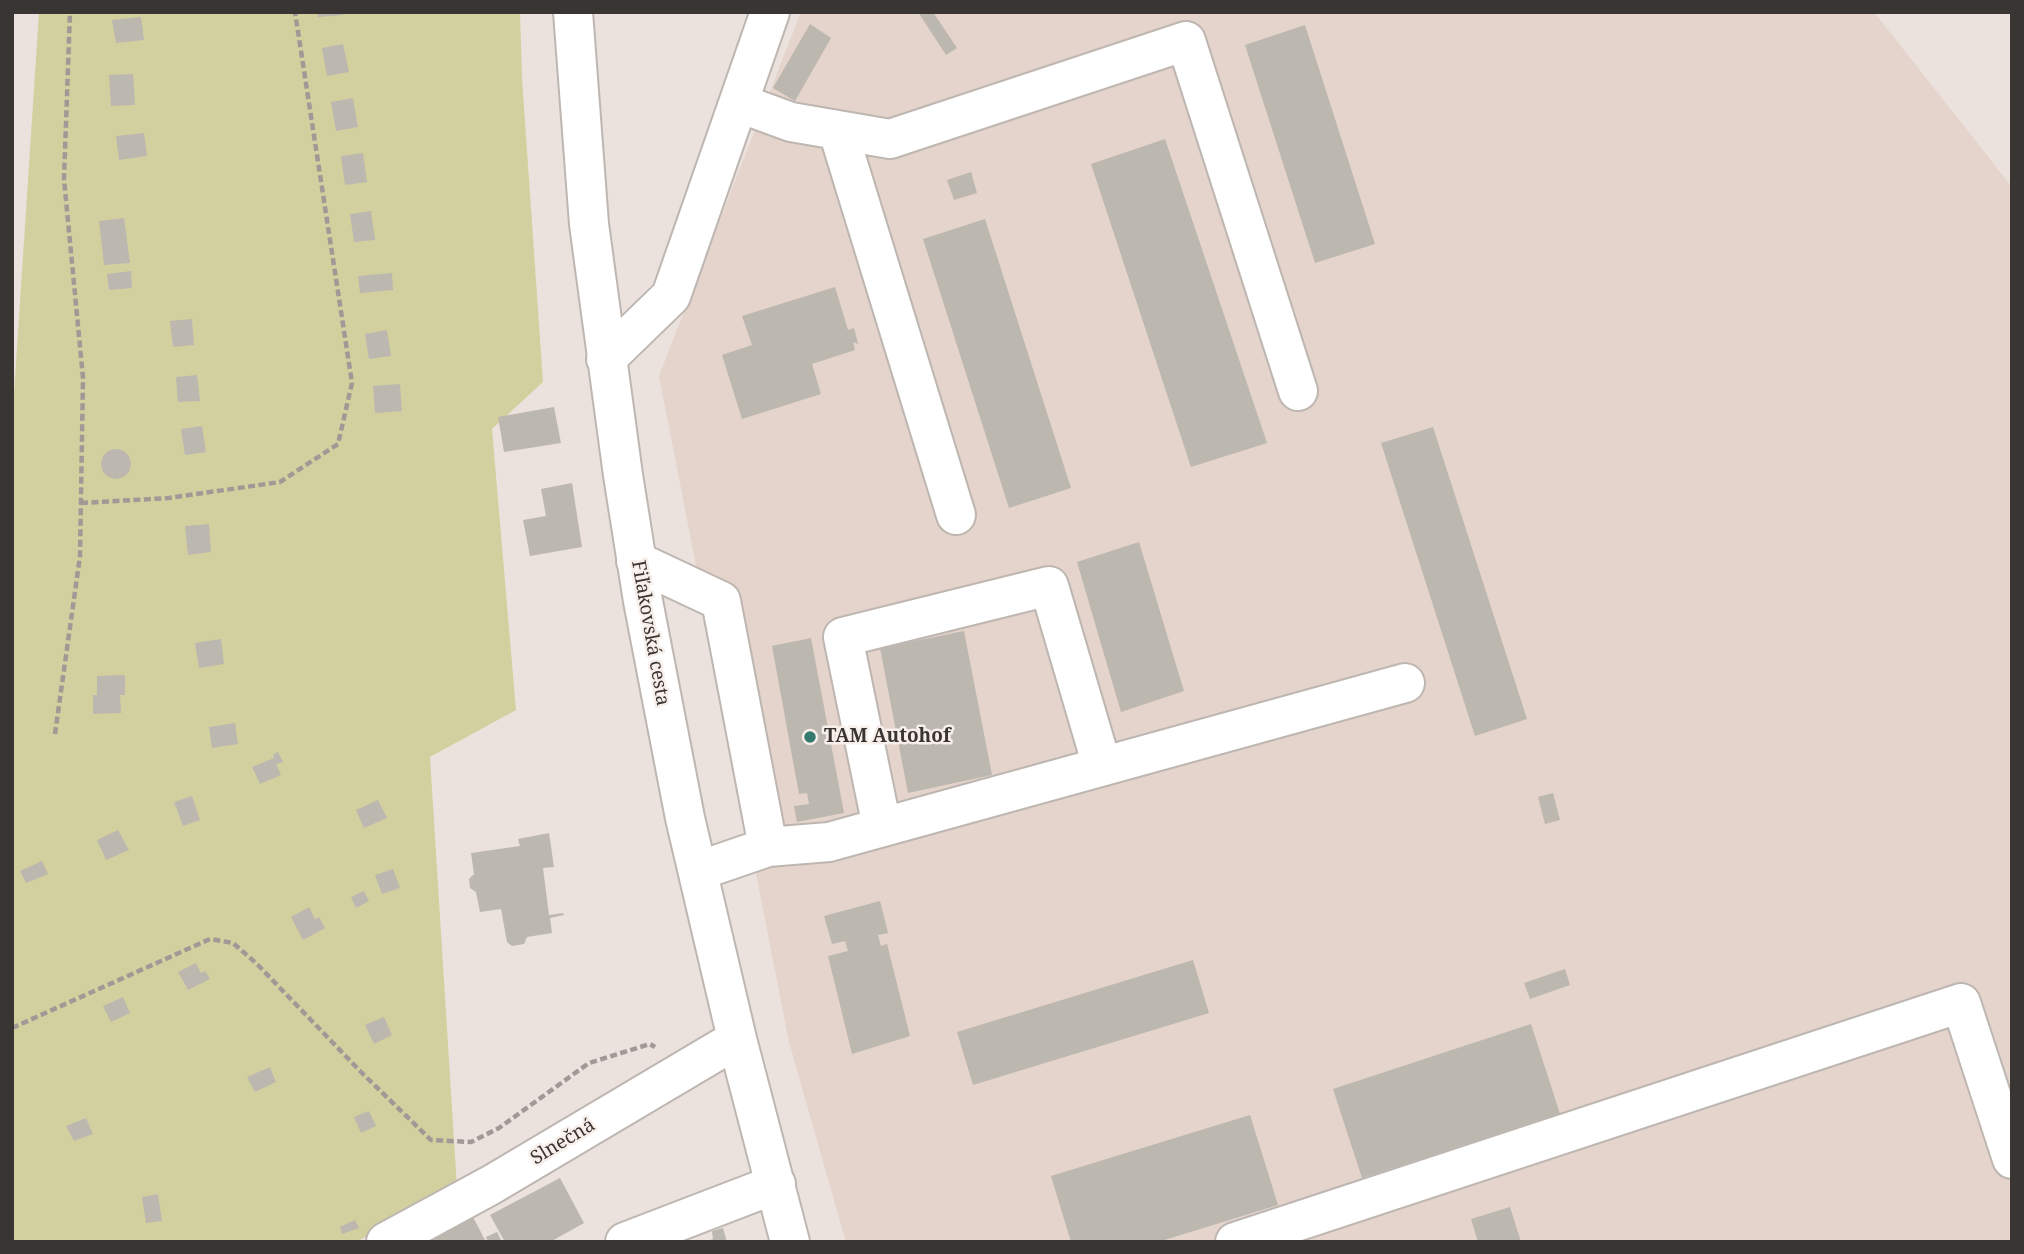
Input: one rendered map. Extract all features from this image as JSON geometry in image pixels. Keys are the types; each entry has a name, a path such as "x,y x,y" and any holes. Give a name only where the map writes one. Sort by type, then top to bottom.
{"street":[{"name":"Fiľakovská cesta","path":"573,12 589,224 636,561 666,724 698,871 737,1038 790,1242"},
{"path":"606,359 671,296 770,12"},
{"path":"739,103 791,122 890,139 1186,41 1298,391"},
{"path":"838,131 956,515"},
{"path":"636,561 721,601 768,848"},
{"path":"882,827 843,637 1049,586 1102,766"},
{"path":"698,871 768,848 829,842 1405,683"},
{"path":"1235,1242 1961,1003 2012,1159"},
{"name":"Slnečná","path":"386,1242 491,1185 737,1038"},
{"path":"625,1242 775,1184"}],"path":[{"path":"55,734 80,555 83,378 64,179 70,12"},
{"path":"80,503 169,498 280,482 338,444 352,383 295,12"},
{"path":"12,1028 210,939 233,943 256,963 431,1140 471,1142 499,1128 589,1063 650,1044 688,1068"}],"shaded area":[{"path":"39,12 520,12 543,382 492,429 516,710 430,757 457,1188 356,1242 12,1242 12,424"},
{"path":"801,12 1874,12 2012,187 2012,1242 846,1242 789,1042 659,376"}],"building":[{"path":"317,12 342,12 343,15 318,17"},
{"path":"918,12 933,12 957,48 946,55"},
{"path":"141,17 144,40 116,43 112,20"},
{"path":"810,24 831,38 795,101 773,88"},
{"path":"1305,25 1375,244 1315,263 1245,45"},
{"path":"343,44 349,72 327,76 322,48"},
{"path":"133,74 135,105 111,106 109,75"},
{"path":"353,98 358,127 336,131 331,102"},
{"path":"144,133 147,156 119,160 116,136"},
{"path":"1165,139 1267,443 1191,467 1091,164"},
{"path":"363,153 367,182 345,185 341,156"},
{"path":"971,172 977,193 954,200 947,180"},
{"path":"371,211 375,240 354,242 350,214"},
{"path":"124,218 130,263 104,265 99,221"},
{"path":"985,219 1071,488 1009,508 923,239"},
{"path":"131,271 132,288 109,290 107,274"},
{"path":"392,273 393,290 360,293 358,276"},
{"path":"835,287 848,330 854,328 858,344 853,342 855,350 812,364 821,394 742,419 722,355 752,345 742,316"},
{"path":"192,319 194,345 173,347 170,321"},
{"path":"387,330 391,356 369,359 365,334"},
{"path":"197,375 200,401 178,402 176,377"},
{"path":"400,384 402,411 375,413 373,386"},
{"path":"554,407 561,443 504,452 498,417"},
{"path":"202,426 206,452 185,455 181,429"},
{"path":"1433,427 1527,719 1475,736 1381,443"},
{"path":"116,449 122,450 130,458 130,470 122,478 116,479 110,478 102,470 101,464 102,458 110,450"},
{"path":"572,483 582,547 530,556 523,520 546,516 541,489"},
{"path":"209,524 211,552 188,555 185,526"},
{"path":"1139,542 1184,691 1121,712 1077,562"},
{"path":"964,631 992,775 908,793 880,648"},
{"path":"811,638 844,813 797,822 794,806 809,804 807,793 799,794 772,646"},
{"path":"221,639 224,664 199,668 195,643"},
{"path":"125,675 125,695 120,695 121,713 93,714 97,676"},
{"path":"235,723 238,744 212,748 209,727"},
{"path":"278,752 283,762 276,764 281,775 260,784 252,767 274,758 273,755"},
{"path":"1553,793 1560,820 1545,824 1538,797"},
{"path":"192,796 200,820 183,826 174,802"},
{"path":"378,800 387,818 364,828 356,810"},
{"path":"118,830 129,850 106,860 97,840"},
{"path":"549,833 554,867 543,868 549,915 564,915 550,918 552,933 527,937 524,944 512,946 507,942 501,909 480,912 476,892 470,888 469,879 474,874 471,853 520,846 518,839"},
{"path":"42,861 48,874 26,883 20,871"},
{"path":"393,869 400,888 382,894 375,875"},
{"path":"364,891 369,901 356,908 351,897"},
{"path":"880,901 888,933 878,935 881,946 887,944 910,1036 852,1054 828,956 848,951 845,941 832,944 824,916"},
{"path":"309,907 315,919 319,917 325,928 303,940 291,917"},
{"path":"1193,960 1209,1013 973,1085 957,1032"},
{"path":"196,963 201,973 205,971 210,979 188,990 178,972"},
{"path":"1565,969 1570,985 1530,999 1524,983"},
{"path":"123,997 130,1013 111,1022 103,1006"},
{"path":"384,1017 392,1035 374,1044 365,1025"},
{"path":"1531,1024 1560,1114 1362,1178 1333,1089"},
{"path":"270,1067 276,1082 255,1092 247,1077"},
{"path":"369,1111 376,1126 361,1133 354,1117"},
{"path":"1250,1115 1278,1205 1158,1242 1071,1242 1051,1176"},
{"path":"86,1118 93,1134 74,1141 66,1126"},
{"path":"560,1178 584,1223 550,1242 505,1242 490,1215"},
{"path":"158,1194 162,1221 146,1223 142,1197"},
{"path":"1510,1207 1521,1242 1478,1242 1471,1219"},
{"path":"472,1215 486,1242 420,1242"},
{"path":"355,1220 359,1228 342,1234 340,1227"},
{"path":"723,1228 727,1242 705,1242 713,1239 712,1231"},
{"path":"497,1232 502,1242 488,1242 486,1237"}],"place":[{"name":"TAM Autohof","path":"810,737"}]}
